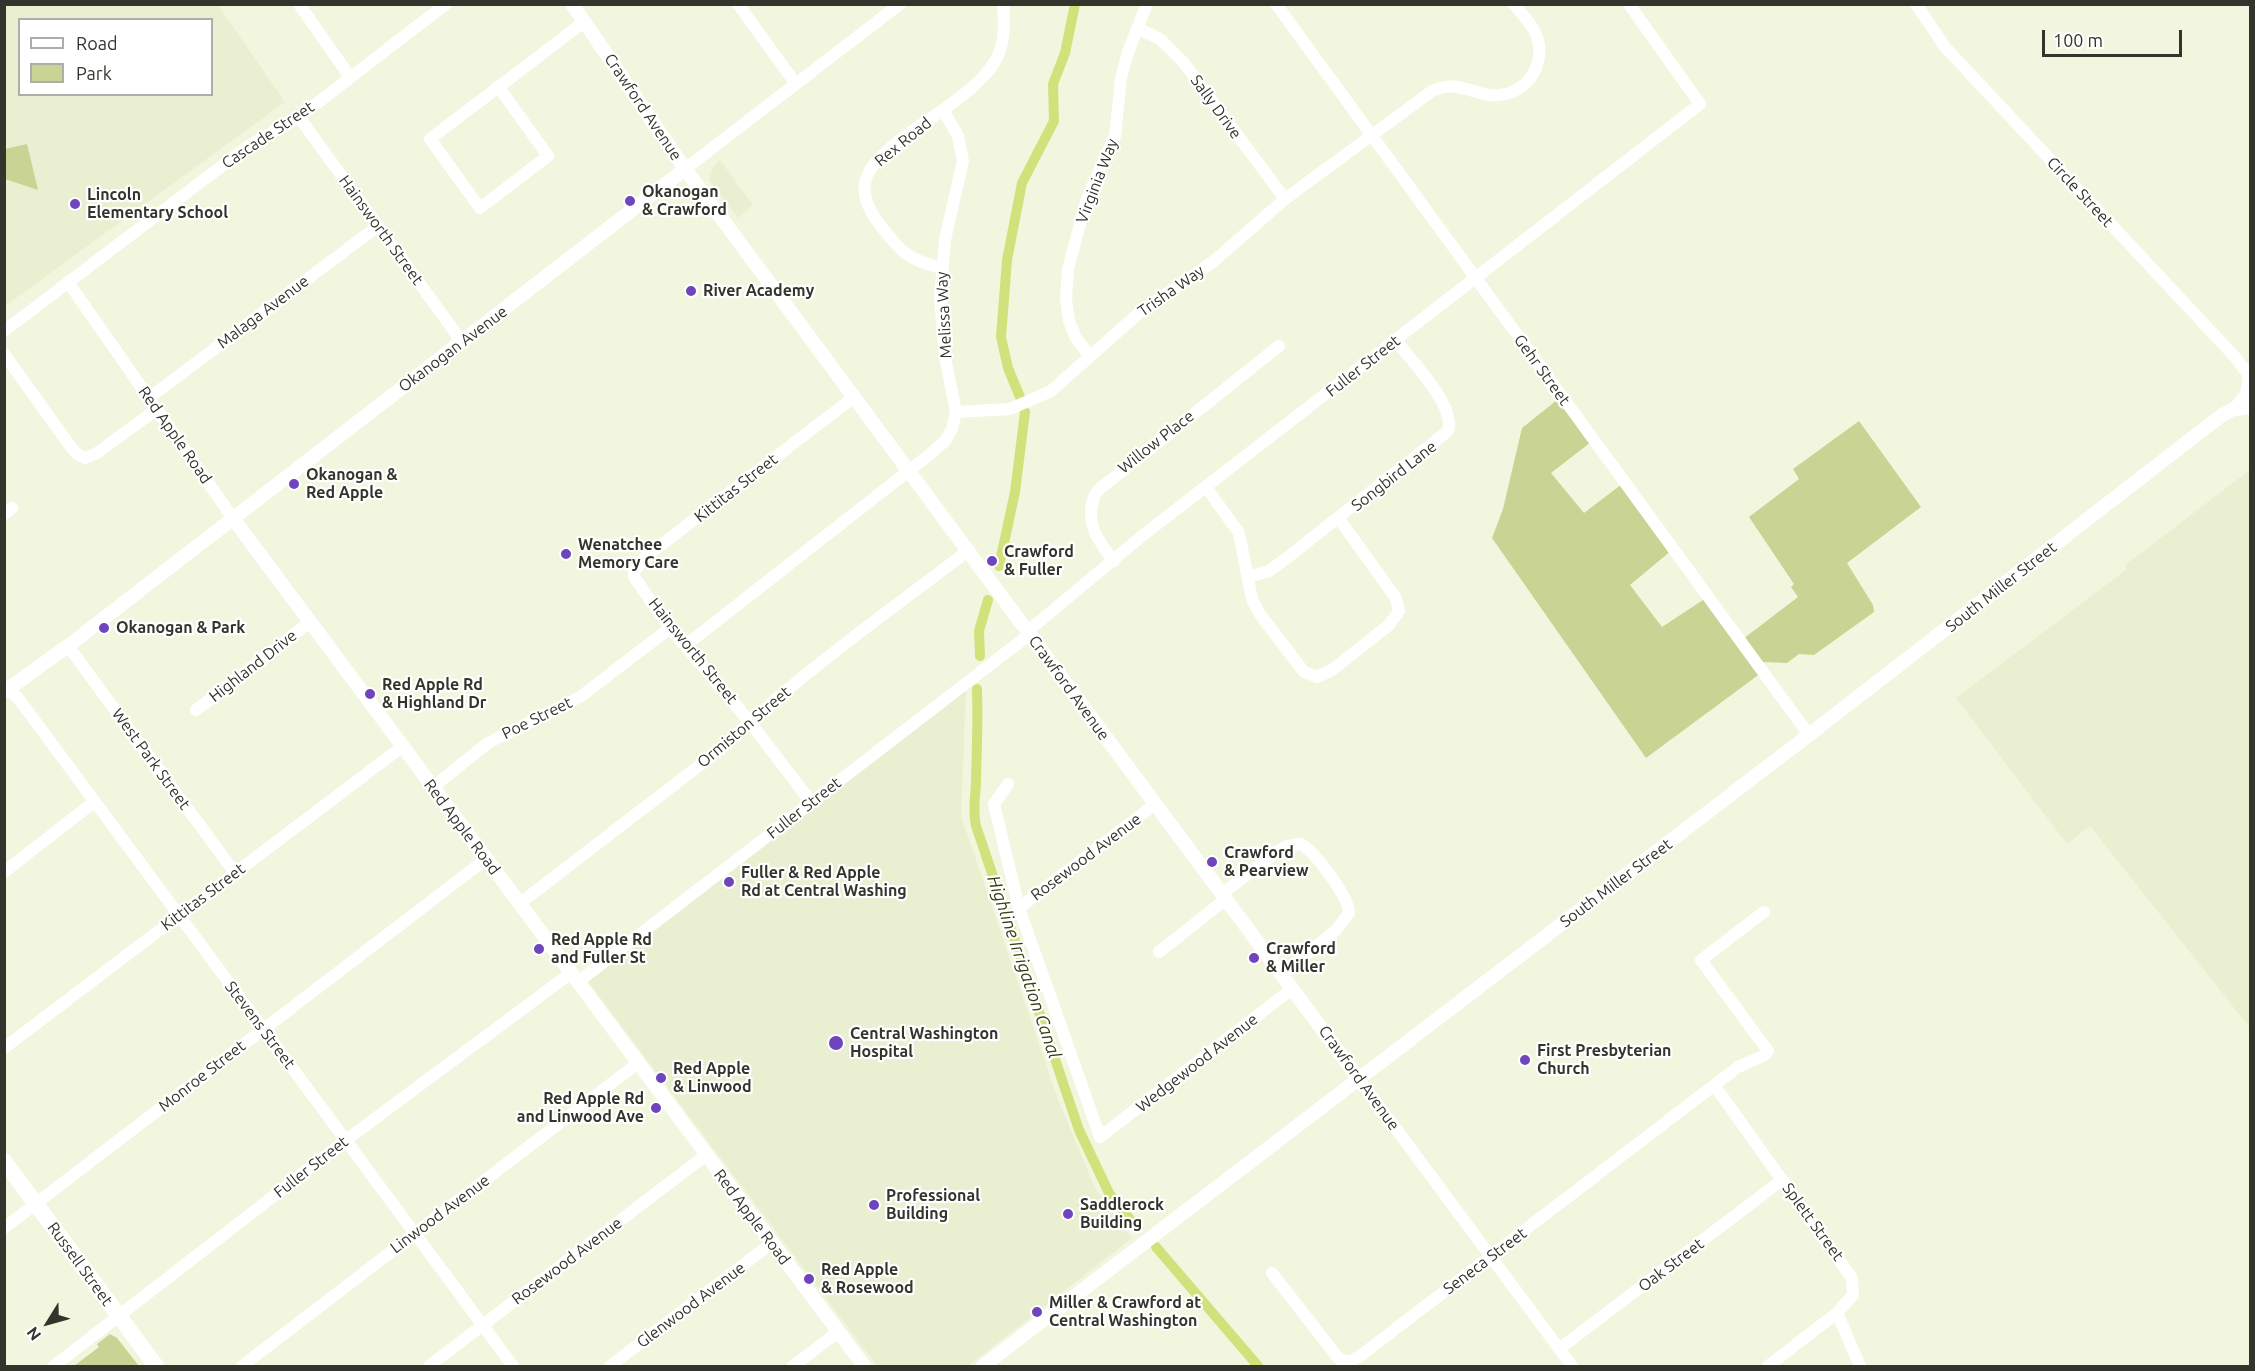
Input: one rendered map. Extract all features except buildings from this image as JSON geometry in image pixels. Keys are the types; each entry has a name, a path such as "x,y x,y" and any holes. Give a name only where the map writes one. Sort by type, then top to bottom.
{"main road":[{"name":"Russell Street","path":"4,1161 156,1366"}],"street":[{"path":"299,4 351,76"},
{"name":"Crawford Avenue","path":"572,4 685,169 969,550 1154,805 1283,974 1572,1366"},
{"path":"738,4 796,84"},
{"name":"Okanogan Avenue","path":"5,689 68,646 232,517 900,4"},
{"name":"Rex Road","path":"941,268 912,260 896,246 873,215 865,192 868,172 874,163 982,78 1000,51 1003,4"},
{"name":"Virginia Way","path":"1089,355 1076,338 1069,321 1066,299 1068,269 1087,198 1115,136 1121,78 1137,27 1147,4"},
{"name":"Gehr Street","path":"1276,4 1809,735"},
{"name":"Trisha Way","path":"956,412 1010,409 1040,398 1065,380 1089,355 1155,300 1214,261 1285,199 1432,91 1446,85 1498,96 1518,90 1535,74 1541,50 1534,30 1514,4"},
{"name":"Fuller Street","path":"54,1366 346,1140 574,977 811,802 1029,633 1142,536 1700,104 1629,4"},
{"name":"Circle Street","path":"1916,4 1945,47 2250,376 2246,394 2234,409"},
{"name":"Cascade Street","path":"4,331 248,147 300,117 438,7"},
{"path":"498,86 548,156 480,208 430,139 498,86 584,22"},
{"name":"Sally Drive","path":"1137,27 1160,39 1184,63 1285,199"},
{"name":"Melissa Way","path":"910,470 946,440 952,429 956,412 942,333 941,268 951,207 963,161 958,136 943,110"},
{"name":"Hainsworth Street","path":"300,117 462,342"},
{"name":"Malaga Avenue","path":"149,398 378,226"},
{"name":"Red Apple Road","path":"68,282 232,517 864,1366"},
{"name":"Songbird Lane","path":"1248,577 1275,567 1339,519 1448,431 1450,420 1444,405 1396,340"},
{"name":"Willow Place","path":"1114,561 1092,528 1091,503 1097,491 1279,346"},
{"path":"4,354 76,454 85,458 92,456 157,409"},
{"name":"Kittitas Street","path":"641,586 634,572 644,558 854,397"},
{"name":"South Miller Street","path":"983,1366 1809,735 2222,415 2234,409 2250,407"},
{"path":"687,645 910,470"},
{"path":"1206,487 1239,533 1254,606 1300,668 1308,675 1322,676 1389,625 1399,610 1396,598 1339,519"},
{"name":"Ormiston Street","path":"519,904 722,748 750,721 969,550"},
{"name":"Hainsworth Street","path":"641,586 670,628 687,645 750,721 811,802"},
{"name":"Highland Drive","path":"196,710 310,622"},
{"name":"Poe Street","path":"433,787 488,743 580,697 670,628"},
{"name":"West Park Street","path":"68,646 235,873"},
{"name":"Stevens Street","path":"5,689 18,698 513,1366"},
{"name":"Kittitas Street","path":"4,1048 403,746"},
{"path":"1008,784 994,804 1019,908"},
{"path":"4,872 94,802"},
{"name":"Rosewood Avenue","path":"1019,908 1154,805"},
{"path":"1159,952 1287,846 1301,844 1313,854 1346,899 1349,913 1337,929 1283,974"},
{"name":"Monroe Street","path":"4,1228 486,859"},
{"name":"Wedgewood Avenue","path":"1019,908 1100,1137 1293,988"},
{"name":"Seneca Street","path":"1272,1273 1339,1359 1349,1362 1738,1067 1768,1051 1701,960 1764,912"},
{"name":"Linwood Avenue","path":"242,1366 638,1063"},
{"name":"Splett Street","path":"1715,1086 1852,1278 1853,1295 1838,1314"},
{"name":"Rosewood Avenue","path":"429,1366 706,1155"},
{"name":"Oak Street","path":"1559,1349 1782,1180"},
{"name":"Glenwood Avenue","path":"610,1366 772,1243"},
{"path":"1768,1366 1838,1314 1860,1366"},
{"path":"793,1366 838,1332"}],"shaded area":[{"name":"Lincoln Elementary School","path":"5,5 218,5 285,102 5,306"},
{"path":"720,160 753,205 738,218 709,180 713,168"},
{"path":"2250,470 2250,1028 2090,826 2067,844 1956,698 2127,569 2125,565"},
{"name":"Central Washington Hospital","path":"966,690 961,816 1057,1097 1095,1188 1132,1238 968,1366 877,1366 587,980"}],"green space":[{"path":"27,144 38,190 5,179 5,149"},
{"path":"1557,400 1591,442 1551,473 1584,513 1622,484 1672,550 1630,585 1662,627 1706,598 1761,673 1646,758 1492,538 1503,509 1522,428"},
{"path":"1859,421 1921,507 1847,563 1873,605 1874,612 1814,655 1799,654 1787,663 1762,662 1743,639 1798,597 1791,587 1794,584 1749,517 1799,479 1793,469"},
{"path":"110,1334 117,1338 139,1366 74,1366 99,1347 97,1344"}],"waterway":[{"path":"1020,397 1008,368 1001,337 1007,260 1022,183 1054,121 1053,84 1065,53 1075,4"},
{"path":"999,566 1015,492 1025,412"},
{"name":"Highline Irrigation Canal","path":"980,656 979,631 988,600"},
{"name":"Highline Irrigation Canal","path":"977,689 974,808 976,826 1079,1130 1109,1193 1137,1228"},
{"name":"Highline Irrigation Canal","path":"1156,1247 1258,1366"}],"place":[{"name":"Okanogan & Crawford","path":"630,201"},
{"name":"Lincoln Elementary School","path":"75,204"},
{"name":"River Academy","path":"691,291"},
{"name":"Okanogan & Red Apple","path":"294,484"},
{"name":"Wenatchee Memory Care","path":"566,554"},
{"name":"Crawford & Fuller","path":"992,561"},
{"name":"Okanogan & Park","path":"104,628"},
{"name":"Red Apple Rd & Highland Dr","path":"370,694"},
{"name":"Crawford & Pearview","path":"1212,862"},
{"name":"Fuller & Red Apple Rd at Central Washing","path":"729,882"},
{"name":"Red Apple Rd and Fuller St","path":"539,949"},
{"name":"Crawford & Miller","path":"1254,958"},
{"name":"Central Washington Hospital","path":"836,1043"},
{"name":"First Presbyterian Church","path":"1525,1060"},
{"name":"Red Apple & Linwood","path":"661,1078"},
{"name":"Red Apple Rd and Linwood Ave","path":"656,1108"},
{"name":"Professional Building","path":"874,1205"},
{"name":"Saddlerock Building","path":"1068,1214"},
{"name":"Red Apple & Rosewood","path":"809,1279"},
{"name":"Miller & Crawford at Central Washington","path":"1037,1312"}]}
